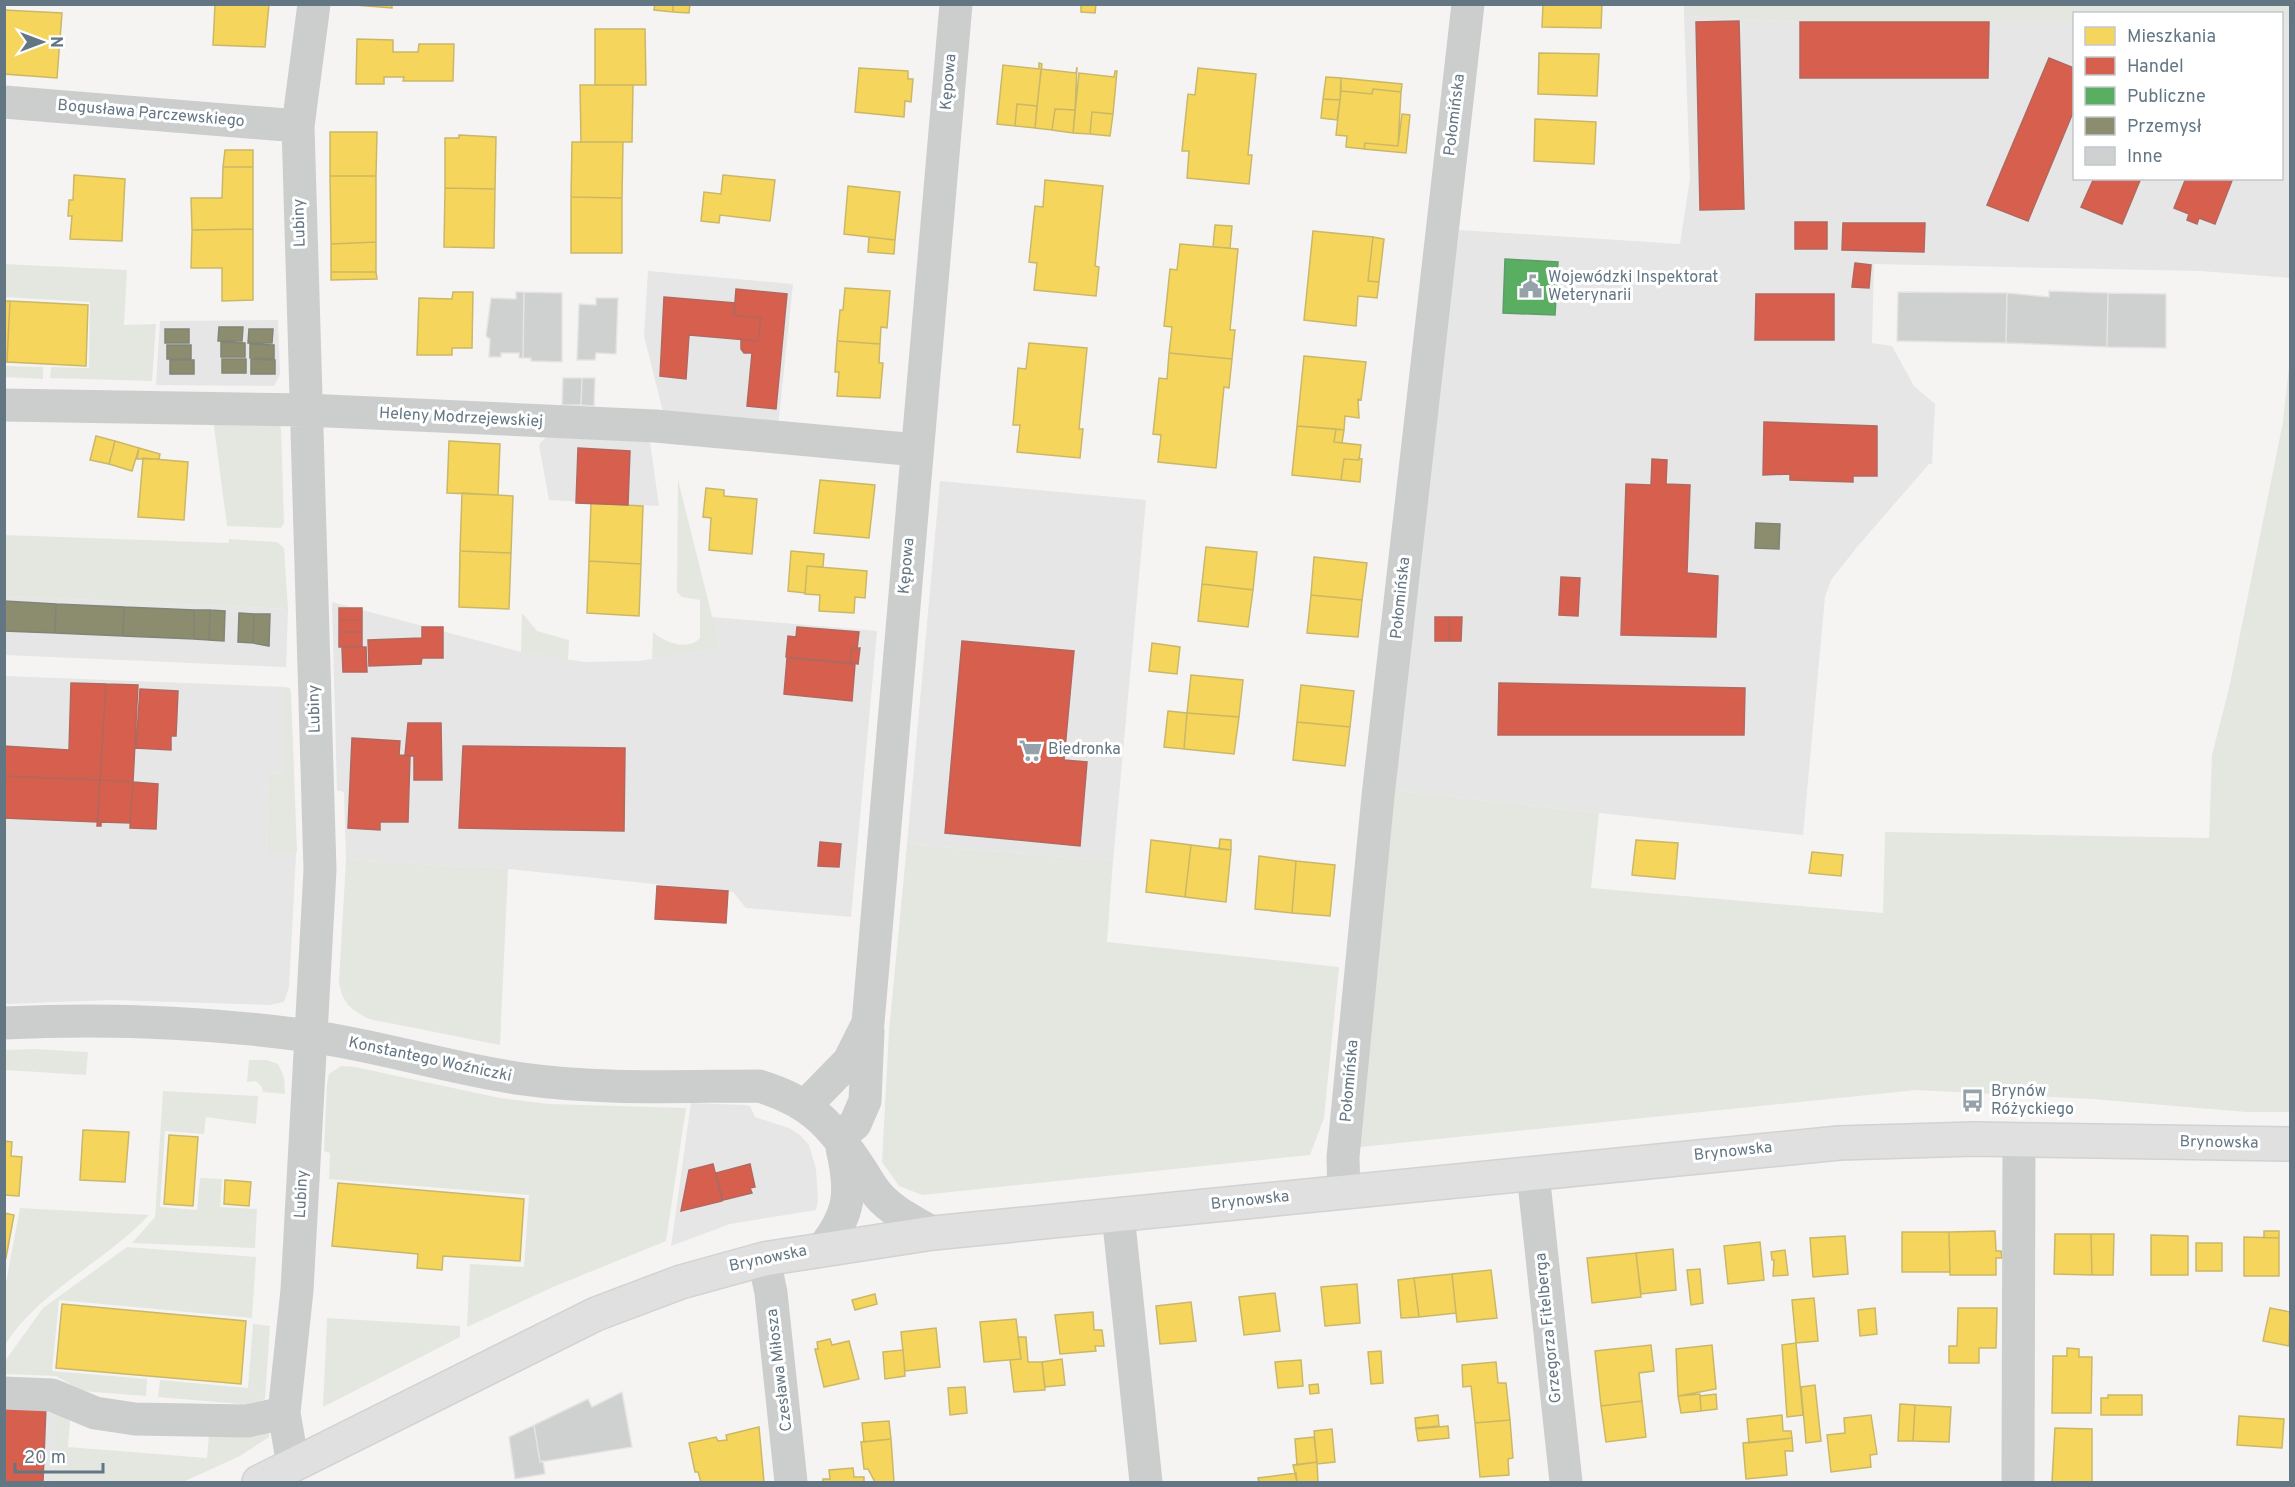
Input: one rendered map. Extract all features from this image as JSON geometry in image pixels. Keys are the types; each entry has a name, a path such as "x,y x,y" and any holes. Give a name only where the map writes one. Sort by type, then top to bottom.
{"main road":[{"name":"Brynowska","path":"259,1482 596,1314 681,1282 764,1259 823,1248 933,1233 1839,1143 2019,1140 2290,1144"}],"street":[{"name":"Lubiny","path":"293,1465 284,1413 297,1290 309,1036 320,870 298,126 314,4"},
{"name":"Kępowa","path":"806,1106 849,1060 868,1023 956,4"},
{"name":"Połomińska","path":"1344,1192 1343,1157 1361,948 1468,4"},
{"name":"Bogusława Parczewskiego","path":"4,102 298,126"},
{"name":"Heleny Modrzejewskiej","path":"4,405 306,410 655,426 917,450"},
{"name":"Konstantego Woźniczki","path":"4,1023 160,1024 309,1036 521,1079 560,1083 759,1086 783,1094 806,1106 826,1121 839,1137 864,1199 904,1216 933,1233"},
{"path":"839,1137 855,1124 865,1101 868,1023"},
{"path":"2018,1482 2019,1140"},
{"name":"Grzegorza Fitelberga","path":"1533,1173 1566,1482"},
{"name":"Konstantego Woźniczki","path":"864,1199 852,1214 870,1241"},
{"path":"823,1248 864,1199"},
{"path":"1118,1214 1146,1482"},
{"name":"Czesława Miłosza","path":"764,1259 771,1293 791,1482"},
{"path":"4,1393 52,1395 95,1413 135,1419 247,1421 284,1413"}],"shaded area":[{"path":"1684,4 2290,5 2290,22 2283,22 2283,12 2073,12 2073,22 1800,22 1684,16"},
{"path":"1684,16 1800,22 2073,22 2073,180 2283,180 2283,22 2290,22 2290,278 2201,271 1874,264 1872,343 1892,346 1914,386 1935,404 1932,464 1929,464 1857,547 1831,580 1825,597 1803,835 1389,790 1459,230 1680,244 1690,178"},
{"path":"4,264 127,270 124,325 156,324 152,381 50,378 51,367 89,368 90,302 5,297"},
{"path":"648,271 793,284 778,427 664,416 644,336"},
{"path":"278,320 280,374 274,386 156,385 160,321"},
{"path":"2290,357 2290,1112 2246,1112 2092,1099 1916,1090 1360,1147 1389,790 1599,813 1591,888 1883,913 1885,832 2209,838 2212,755 2230,684 2283,422"},
{"path":"5,366 43,367 43,379 5,377"},
{"path":"213,419 279,423 284,523 281,528 227,526"},
{"path":"546,437 646,440 650,442 659,506 549,500 539,445"},
{"path":"678,480 720,648 652,659 653,632 670,642 683,645 700,638 700,600 682,597 677,592"},
{"path":"940,481 1146,500 1113,861 907,844"},
{"path":"5,535 229,543 229,539 277,542 284,548 288,609 5,596"},
{"path":"5,596 288,609 286,667 5,655"},
{"path":"332,602 521,652 584,662 639,661 720,648 712,617 877,631 851,917 746,908 733,892 508,869 346,860 344,792 337,790"},
{"path":"522,613 537,631 569,640 568,660 521,652"},
{"path":"4,676 285,687 285,773 269,774 266,854 296,854 289,987 284,1002 269,1005 111,1000 5,1004"},
{"path":"285,687 290,688 291,693 297,851 296,854 266,854 269,774 285,773"},
{"path":"907,844 1113,861 1107,942 1339,967 1324,1118 1310,1155 922,1195 899,1186 882,1162 889,1031"},
{"path":"346,860 508,869 500,1045 369,1019 348,1005 342,995 339,981"},
{"path":"5,1050 88,1052 86,1075 5,1070"},
{"path":"249,1060 267,1060 278,1064 284,1077 285,1094 263,1092 262,1087 256,1081 247,1082"},
{"path":"341,1066 500,1098 549,1104 686,1108 666,1241 553,1287 467,1327 470,1264 524,1267 529,1195 329,1179 330,1153 324,1151 327,1083 329,1074"},
{"path":"163,1091 258,1096 256,1124 206,1117 204,1134 165,1131 160,1207 197,1210 200,1178 222,1179 220,1207 257,1209 255,1248 132,1243 155,1217"},
{"path":"691,1103 750,1106 755,1117 789,1128 800,1135 809,1145 816,1169 818,1200 816,1210 730,1224 671,1246"},
{"path":"20,1208 149,1215 113,1248 36,1308 5,1345 5,1288"},
{"path":"127,1247 256,1257 252,1318 59,1300 52,1371 147,1379 146,1396 82,1391 56,1376 5,1374 5,1361 43,1308"},
{"path":"327,1318 460,1326 460,1337 323,1407"},
{"path":"253,1324 270,1326 265,1399 252,1405 158,1397 160,1380 248,1388"},
{"path":"5,1404 55,1406 53,1482 5,1482"},
{"path":"55,1406 67,1406 70,1423 68,1447 207,1458 209,1434 269,1433 269,1437 240,1456 183,1482 53,1482"}],"building: Mieszkania":[{"path":"215,4 269,4 265,47 213,45"},
{"path":"342,4 392,4 392,8"},
{"path":"655,4 673,4 673,12 654,10"},
{"path":"673,4 690,4 689,13 673,12"},
{"path":"1081,4 1096,4 1095,13 1081,12"},
{"path":"1543,4 1602,4 1601,28 1542,27"},
{"path":"4,10 62,13 57,78 4,74"},
{"path":"595,29 645,29 646,85 595,85"},
{"path":"357,39 393,40 393,52 418,52 419,44 454,44 453,81 403,81 404,77 384,77 384,84 356,84"},
{"path":"1539,53 1599,54 1597,96 1538,94"},
{"path":"1039,63 1042,64 1037,106 1017,104 1015,126 997,124 1003,65 1039,69"},
{"path":"1077,67 1075,110 1055,109 1052,130 1035,128 1041,69 1076,73"},
{"path":"859,68 908,71 908,79 913,79 911,102 905,101 904,117 855,112"},
{"path":"1198,68 1256,74 1248,155 1252,155 1249,184 1187,178 1189,151 1182,151 1188,94 1195,95"},
{"path":"1117,71 1113,114 1092,112 1090,134 1073,133 1079,73 1114,77"},
{"path":"1326,77 1341,78 1340,100 1323,99"},
{"path":"1341,78 1402,84 1401,92 1373,89 1372,94 1341,91"},
{"path":"580,85 633,85 632,142 581,142"},
{"path":"1373,89 1401,92 1398,146 1365,143 1364,149 1346,147 1347,136 1336,135 1341,91 1372,94"},
{"path":"1323,99 1340,100 1337,120 1321,118"},
{"path":"1017,104 1037,106 1035,128 1015,126"},
{"path":"1055,109 1075,110 1073,133 1052,130"},
{"path":"1092,112 1113,114 1110,136 1090,134"},
{"path":"1402,114 1410,115 1406,153 1364,149 1365,143 1398,146"},
{"path":"1535,119 1596,122 1594,164 1534,161"},
{"path":"330,132 377,132 376,176 330,176"},
{"path":"459,135 496,137 495,189 445,188 445,138 459,138"},
{"path":"572,142 623,142 622,198 571,197"},
{"path":"225,150 253,150 253,167 223,167"},
{"path":"223,167 253,167 253,229 192,230 191,198 222,198"},
{"path":"74,175 125,179 122,241 70,239 72,216 68,216 69,200 73,200"},
{"path":"723,175 775,180 770,221 720,215 719,223 701,221 704,192 721,194"},
{"path":"330,176 376,176 376,242 331,244"},
{"path":"1045,180 1103,186 1095,266 1099,267 1096,296 1034,290 1037,263 1029,262 1035,206 1043,207"},
{"path":"848,186 900,192 895,240 844,234"},
{"path":"445,188 495,189 494,248 444,247"},
{"path":"571,197 622,198 622,253 571,253"},
{"path":"1215,225 1232,226 1230,248 1213,247"},
{"path":"253,229 253,300 222,301 222,268 191,268 192,230"},
{"path":"1313,231 1373,237 1368,281 1379,282 1377,298 1358,296 1356,326 1304,320"},
{"path":"869,237 895,240 894,254 868,252"},
{"path":"1373,237 1384,239 1379,282 1368,281"},
{"path":"376,242 376,272 331,272 331,244"},
{"path":"1180,244 1238,249 1230,330 1235,330 1232,359 1169,353 1172,327 1164,326 1170,269 1177,270"},
{"path":"331,272 376,272 377,279 331,280"},
{"path":"845,288 890,291 887,328 881,327 880,344 837,341"},
{"path":"453,292 473,292 472,348 452,348 452,355 417,355 419,298 452,299"},
{"path":"4,301 10,301 7,362 4,362"},
{"path":"10,301 88,305 86,366 7,362"},
{"path":"837,341 880,344 879,363 883,363 880,398 837,396 839,372 835,372"},
{"path":"1029,343 1087,348 1079,429 1083,429 1080,458 1017,452 1020,425 1013,425 1018,368 1026,369"},
{"path":"1169,353 1232,359 1229,388 1224,387 1216,468 1158,462 1161,435 1153,434 1159,378 1167,379"},
{"path":"1304,356 1366,362 1361,400 1358,399 1359,418 1345,416 1344,430 1297,426"},
{"path":"1297,426 1336,429 1334,442 1361,445 1359,460 1344,459 1341,480 1292,475"},
{"path":"1336,429 1344,430 1342,443 1334,442"},
{"path":"96,436 115,441 109,464 90,460"},
{"path":"115,441 139,448 132,471 109,464"},
{"path":"449,441 500,444 498,495 447,493"},
{"path":"139,448 160,454 159,459 137,459"},
{"path":"143,458 188,462 184,520 138,517"},
{"path":"1359,458 1362,459 1360,482 1341,480 1344,459 1359,460"},
{"path":"820,480 875,485 869,538 814,533"},
{"path":"706,488 724,490 724,496 757,499 752,554 709,550 711,518 703,517"},
{"path":"462,493 513,496 511,553 460,551"},
{"path":"591,503 643,506 641,564 589,561"},
{"path":"1206,547 1257,552 1253,590 1202,584"},
{"path":"460,551 511,553 509,609 459,607"},
{"path":"791,551 824,554 823,567 807,566 805,593 788,591"},
{"path":"1314,557 1367,563 1362,600 1311,595"},
{"path":"589,561 641,564 639,616 587,613"},
{"path":"807,566 867,571 865,598 855,597 854,613 819,611 820,595 805,594"},
{"path":"1202,584 1253,590 1248,627 1198,621"},
{"path":"1311,595 1362,600 1358,637 1307,633"},
{"path":"1152,643 1180,647 1177,674 1149,671"},
{"path":"1191,675 1243,680 1239,717 1187,713"},
{"path":"1301,685 1354,691 1350,727 1297,722"},
{"path":"1168,711 1187,713 1184,749 1164,747"},
{"path":"1187,713 1239,717 1234,754 1184,749"},
{"path":"1297,722 1350,727 1345,766 1293,760"},
{"path":"1220,839 1231,840 1231,850 1219,849"},
{"path":"1151,840 1191,845 1185,897 1146,892"},
{"path":"1636,840 1678,843 1675,879 1632,875"},
{"path":"1191,845 1231,850 1226,902 1185,897"},
{"path":"1812,852 1843,855 1841,876 1809,873"},
{"path":"1259,856 1296,861 1292,913 1255,909"},
{"path":"1296,861 1335,865 1330,916 1292,913"},
{"path":"83,1130 129,1132 125,1182 80,1180"},
{"path":"169,1135 198,1137 193,1206 164,1204"},
{"path":"4,1141 12,1142 11,1156 22,1157 19,1196 4,1195"},
{"path":"225,1180 251,1182 249,1206 224,1204"},
{"path":"338,1183 524,1199 520,1261 443,1256 442,1270 417,1268 418,1254 332,1246"},
{"path":"4,1213 14,1215 6,1258 4,1257"},
{"path":"1995,1231 1996,1251 2001,1251 2002,1258 1996,1258 1996,1275 1950,1275 1949,1232"},
{"path":"2264,1231 2279,1231 2279,1238 2264,1238"},
{"path":"1902,1232 1949,1232 1950,1272 1902,1272"},
{"path":"2055,1234 2091,1234 2092,1275 2054,1274"},
{"path":"2091,1234 2114,1234 2113,1275 2092,1275"},
{"path":"2151,1235 2188,1236 2188,1275 2151,1275"},
{"path":"1845,1236 1848,1274 1813,1277 1810,1238"},
{"path":"2244,1237 2279,1238 2279,1276 2244,1276"},
{"path":"1760,1242 1764,1280 1728,1284 1724,1246"},
{"path":"2196,1243 2222,1243 2222,1271 2196,1271"},
{"path":"1673,1249 1676,1290 1641,1294 1636,1253"},
{"path":"1785,1250 1788,1275 1773,1276 1774,1260 1772,1260 1771,1252"},
{"path":"1636,1253 1641,1297 1592,1303 1587,1258"},
{"path":"1700,1269 1703,1303 1691,1305 1687,1270"},
{"path":"1491,1270 1497,1318 1457,1322 1452,1274"},
{"path":"1452,1274 1456,1313 1419,1317 1414,1278"},
{"path":"1414,1278 1419,1317 1401,1318 1398,1280"},
{"path":"1357,1284 1360,1323 1325,1326 1321,1287"},
{"path":"1275,1293 1280,1331 1244,1335 1239,1297"},
{"path":"875,1294 877,1304 855,1310 852,1300"},
{"path":"1814,1298 1818,1341 1796,1343 1792,1300"},
{"path":"1191,1302 1196,1341 1160,1344 1156,1306"},
{"path":"62,1304 246,1321 241,1384 56,1368"},
{"path":"1875,1308 1877,1334 1860,1336 1858,1310"},
{"path":"1958,1308 1997,1308 1996,1348 1979,1348 1979,1363 1949,1363 1949,1346 1957,1346"},
{"path":"2270,1308 2290,1312 2289,1346 2263,1341"},
{"path":"1093,1312 1094,1330 1102,1330 1104,1346 1095,1346 1096,1351 1060,1354 1055,1315"},
{"path":"1016,1319 1021,1359 984,1362 980,1322"},
{"path":"936,1328 940,1367 905,1371 901,1332"},
{"path":"1018,1337 1026,1337 1028,1362 1042,1362 1045,1390 1014,1392 1010,1360 1021,1359"},
{"path":"830,1339 832,1345 849,1341 859,1379 824,1387 815,1349 818,1349 817,1342"},
{"path":"1796,1343 1803,1415 1787,1417 1782,1345"},
{"path":"1651,1345 1654,1371 1639,1373 1642,1401 1601,1406 1595,1351"},
{"path":"1712,1345 1716,1389 1678,1396 1676,1349"},
{"path":"2067,1348 2079,1349 2079,1357 2092,1357 2091,1413 2052,1413 2053,1356 2067,1356"},
{"path":"903,1350 905,1376 885,1379 883,1352"},
{"path":"1381,1351 1383,1383 1371,1384 1368,1352"},
{"path":"1062,1359 1065,1385 1045,1387 1042,1362"},
{"path":"1301,1360 1303,1386 1278,1388 1275,1362"},
{"path":"1496,1362 1498,1383 1506,1383 1510,1420 1475,1423 1471,1386 1463,1387 1462,1365"},
{"path":"1318,1384 1319,1393 1310,1394 1309,1385"},
{"path":"1815,1385 1821,1441 1806,1443 1801,1387"},
{"path":"965,1387 967,1413 950,1415 948,1388"},
{"path":"1700,1394 1701,1411 1681,1413 1678,1396"},
{"path":"1716,1394 1717,1409 1701,1411 1700,1396"},
{"path":"2108,1395 2142,1395 2142,1415 2101,1415 2101,1398 2108,1398"},
{"path":"1642,1401 1646,1437 1606,1442 1601,1406"},
{"path":"1900,1404 1915,1405 1913,1441 1898,1441"},
{"path":"1915,1405 1951,1407 1949,1442 1913,1441"},
{"path":"1438,1415 1439,1426 1416,1428 1415,1418"},
{"path":"1782,1415 1783,1431 1791,1431 1792,1438 1749,1443 1747,1419"},
{"path":"1871,1415 1877,1454 1870,1455 1871,1467 1831,1472 1827,1435 1845,1433 1844,1418"},
{"path":"2239,1416 2284,1419 2282,1448 2237,1445"},
{"path":"1510,1420 1513,1458 1508,1459 1509,1475 1480,1477 1475,1423"},
{"path":"889,1421 891,1439 864,1442 862,1423"},
{"path":"1448,1426 1449,1438 1418,1441 1416,1429"},
{"path":"759,1427 764,1482 701,1482 698,1472 695,1472 689,1443 716,1437 718,1441 727,1440 726,1435"},
{"path":"2055,1428 2092,1429 2092,1482 2052,1482"},
{"path":"1332,1429 1335,1462 1317,1464 1314,1431"},
{"path":"1314,1437 1317,1462 1297,1465 1295,1439"},
{"path":"1792,1438 1793,1451 1785,1451 1787,1475 1746,1479 1743,1443"},
{"path":"891,1439 894,1482 875,1482 868,1469 864,1469 861,1442"},
{"path":"1317,1462 1318,1482 1297,1482 1293,1465"},
{"path":"853,1468 854,1477 864,1477 864,1482 823,1482 823,1479 830,1479 829,1470"},
{"path":"1296,1473 1297,1482 1259,1482 1258,1478"}],"building: Handel":[{"path":"1739,21 1744,209 1700,210 1696,22"},
{"path":"1800,22 1989,22 1988,78 1800,78"},
{"path":"2049,58 2073,68 2073,112 2028,221 1987,205"},
{"path":"2093,180 2140,180 2122,224 2081,207"},
{"path":"2185,180 2232,180 2215,224 2199,218 2197,224 2187,220 2189,214 2174,208"},
{"path":"1795,222 1827,222 1827,249 1795,249"},
{"path":"1843,223 1925,223 1924,252 1842,250"},
{"path":"1855,263 1871,265 1869,288 1852,287"},
{"path":"736,289 787,294 776,409 747,406 752,353 744,353 741,349 741,340 758,341 761,318 734,315"},
{"path":"1756,294 1834,294 1834,340 1755,340"},
{"path":"664,297 735,303 733,315 761,318 758,341 689,335 686,379 660,376"},
{"path":"1764,422 1877,426 1877,476 1853,476 1853,482 1790,480 1790,474 1763,475"},
{"path":"578,448 630,451 628,505 576,503"},
{"path":"1652,459 1667,460 1666,484 1690,485 1687,573 1718,576 1716,637 1621,635 1626,484 1651,485"},
{"path":"1561,577 1580,578 1578,616 1559,615"},
{"path":"339,608 362,608 362,620 339,620"},
{"path":"1435,617 1449,617 1449,641 1435,641"},
{"path":"1449,617 1462,617 1461,641 1449,641"},
{"path":"339,620 362,620 362,632 339,632"},
{"path":"422,627 443,627 443,658 422,658 421,664 369,666 368,640 422,638"},
{"path":"797,627 859,632 857,649 852,648 850,662 856,663 786,657 788,636 796,637"},
{"path":"339,632 362,632 362,646 339,647"},
{"path":"962,641 1074,651 1064,760 1087,762 1080,846 945,833"},
{"path":"342,647 366,647 367,672 343,672"},
{"path":"852,648 860,648 858,664 850,662"},
{"path":"787,658 855,664 852,701 784,694"},
{"path":"71,683 106,684 100,780 4,776 4,746 69,750"},
{"path":"1499,683 1745,688 1744,735 1498,735"},
{"path":"106,684 138,685 133,782 100,780"},
{"path":"140,689 178,691 176,736 171,736 171,750 136,748"},
{"path":"408,723 441,723 442,780 414,780 414,756 405,755"},
{"path":"352,738 400,741 399,755 410,756 408,822 380,822 380,830 348,828"},
{"path":"463,746 625,748 624,831 459,828"},
{"path":"4,776 100,780 98,822 4,818"},
{"path":"100,780 133,782 130,823 101,822 101,826 97,826"},
{"path":"133,782 158,784 156,829 130,828"},
{"path":"820,842 841,844 839,867 818,866"},
{"path":"657,886 728,891 726,923 655,919"},
{"path":"713,1164 722,1201 681,1211 689,1170"},
{"path":"750,1164 755,1187 750,1188 752,1193 723,1200 716,1173"},
{"path":"4,1405 46,1406 43,1482 4,1482"}],"building: Publiczne":[{"name":"Wojewódzki Inspektorat Weterynarii","path":"1505,259 1558,262 1555,315 1503,313"}],"building: Przemysł":[{"path":"219,327 243,327 242,341 218,341"},
{"path":"165,329 189,329 189,343 165,343"},
{"path":"249,329 273,329 272,343 248,343"},
{"path":"221,342 245,343 245,357 221,357"},
{"path":"250,344 274,345 274,359 250,358"},
{"path":"167,345 191,345 191,359 167,359"},
{"path":"222,359 246,359 246,373 222,373"},
{"path":"251,359 275,360 275,374 251,374"},
{"path":"170,360 194,360 194,374 170,374"},
{"path":"1756,523 1780,524 1779,549 1755,548"},
{"path":"4,601 56,604 55,633 4,631"},
{"path":"56,604 124,607 123,636 55,633"},
{"path":"124,607 194,610 194,639 123,636"},
{"path":"194,610 210,610 209,640 194,639"},
{"path":"210,610 225,611 224,641 209,640"},
{"path":"239,613 254,614 253,643 238,642"},
{"path":"254,614 270,614 269,646 253,643"}],"building: Inne":[{"path":"2049,291 2108,293 2107,347 2006,343 2007,293 2049,297"},
{"path":"516,292 524,292 523,358 519,358 519,353 501,353 501,357 489,357 490,339 486,336 491,298 516,299"},
{"path":"524,292 562,293 562,362 531,361 531,358 523,358"},
{"path":"1898,292 2007,293 2006,343 1897,341"},
{"path":"2108,293 2166,294 2166,348 2107,347"},
{"path":"596,298 618,298 616,354 596,353 595,360 577,360 579,304 596,305"},
{"path":"563,378 582,378 581,405 562,405"},
{"path":"582,378 595,378 594,406 581,405"},
{"path":"622,1392 632,1447 540,1462 534,1425 588,1399 592,1407"},
{"path":"534,1425 540,1462 543,1461 545,1474 515,1479 509,1437"}],"place":[{"name":"Wojewódzki Inspektorat Weterynarii","path":"1530,287"},
{"name":"Biedronka","path":"1030,750"},
{"name":"Brynów Różyckiego","path":"1973,1101"}]}
